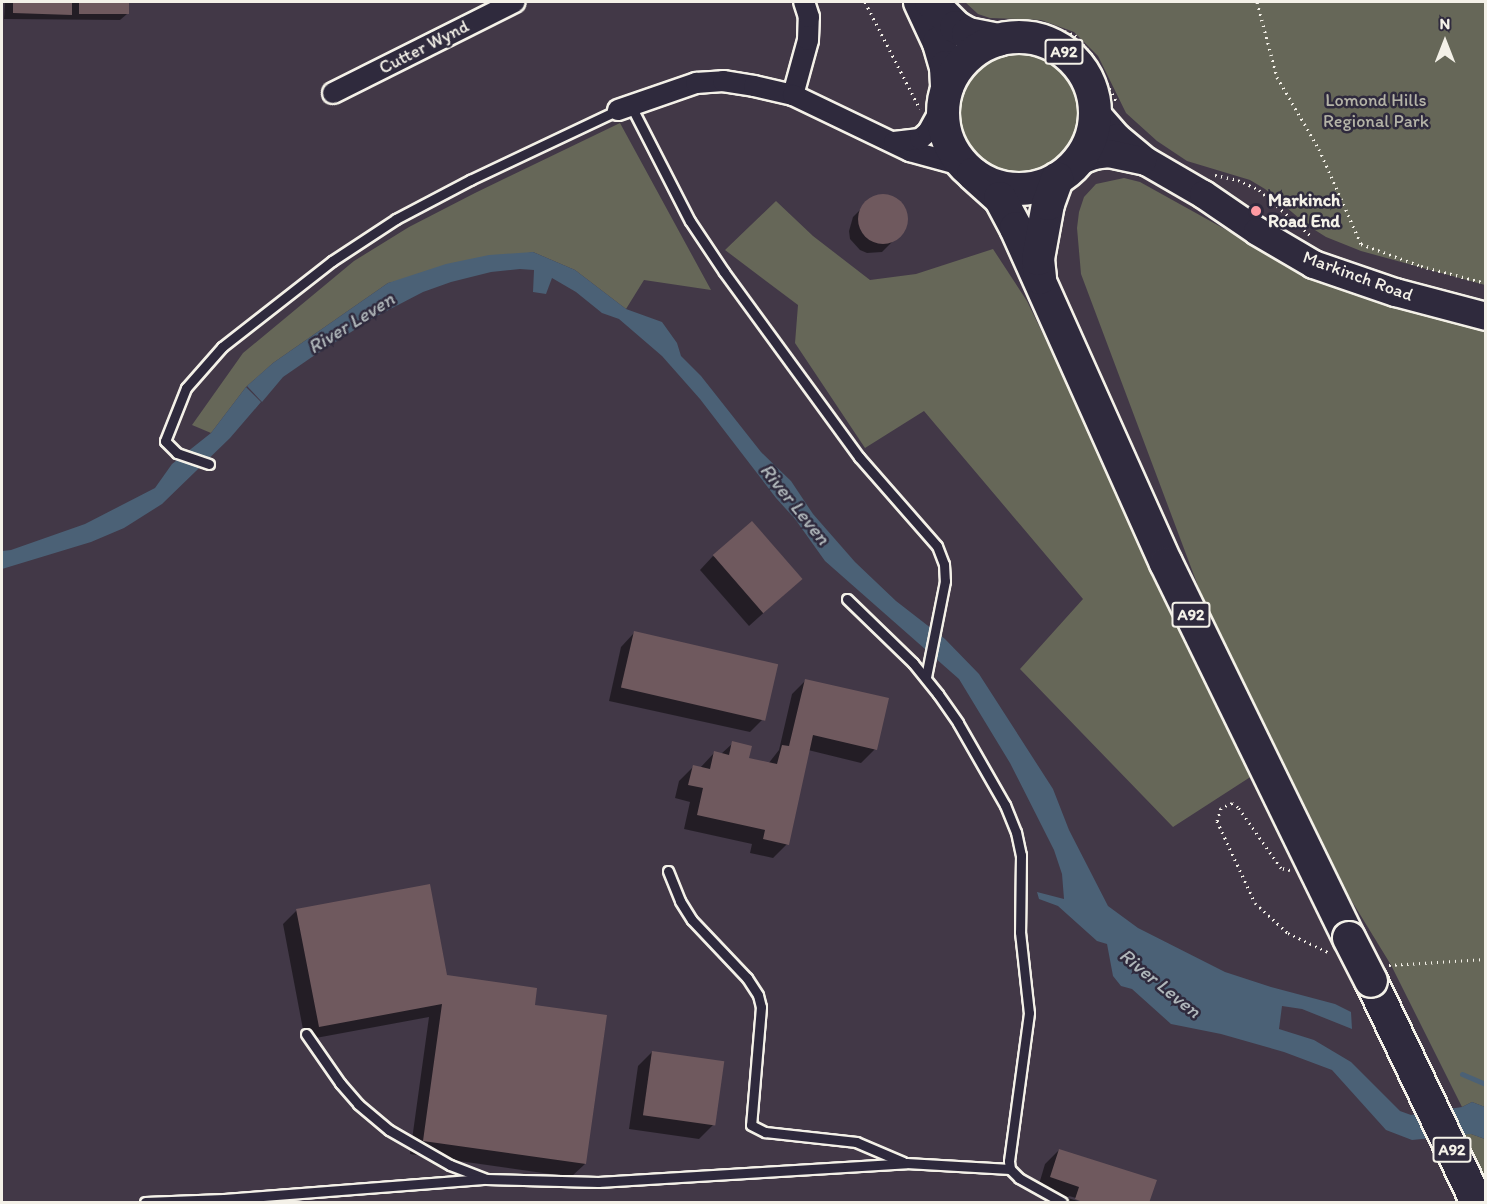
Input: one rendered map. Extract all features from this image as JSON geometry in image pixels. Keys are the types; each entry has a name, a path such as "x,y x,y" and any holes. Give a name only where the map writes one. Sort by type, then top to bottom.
{"highway":[{"name":"A92","path":"920,2 939,43 946,67 937,103 948,143 968,170 1000,198 1016,228 1041,289 1166,563 1349,938 1381,973 1430,1103 1476,1200"},
{"name":"A92","path":"931,2 956,27 968,34 1002,31 1044,41 1064,52 1081,69 1091,89 1107,111 1088,147 1067,170 1048,204 1038,259 1041,289"},
{"name":"A92","path":"937,103 967,57 1002,31"},
{"path":"968,170 992,185 1014,189 1036,188 1067,170"}],"main road":[{"name":"Markinch Road","path":"1107,111 1117,137 1146,161 1203,194 1257,231 1313,264 1395,292 1485,316"},
{"name":"Markinch Road","path":"1067,170 1094,155 1108,153 1146,161"}],"street":[{"name":"Cutter Wynd","path":"333,93 514,2"},
{"path":"793,95 808,40 808,17 804,2"},
{"path":"624,107 696,82 744,84 793,95 891,143 968,170"},
{"path":"891,143 920,139 928,132 937,103"}],"lane":[{"path":"209,464 177,453 165,441 171,432 186,388 199,370 222,347 309,278 396,219 470,180 624,107 690,221 724,272 859,457 936,546 945,564 945,581 926,677"},
{"path":"847,599 926,677 958,723 1005,805 1016,832 1021,855 1020,932 1029,1013 1009,1148 1010,1169"},
{"path":"668,871 680,901 692,920 747,978 758,995 761,1006 751,1125 765,1132 856,1142 906,1162"},
{"path":"306,1034 340,1083 358,1104 389,1130 450,1164 486,1179"},
{"path":"145,1203 486,1179 598,1182 906,1162 1010,1169 1028,1184 1062,1203"}],"path":[{"path":"865,2 937,103"},
{"path":"1257,2 1277,77 1319,149 1361,244 1421,266 1485,283"},
{"path":"1002,31 1042,23 1075,35 1093,56 1107,111"},
{"path":"1209,173 1238,180 1259,190 1312,237"},
{"path":"1381,973 1485,959"}],"green space":[{"name":"Lomond Hills Regional Park","path":"965,2 1485,2 1485,285 1361,251 1326,237 1307,225 1265,189 1250,180 1187,161 1157,141 1126,113 1098,56 1074,32 1041,20 990,18 978,14"},
{"path":"1019,48 1043,53 1063,67 1077,87 1082,111 1077,135 1063,155 1043,169 1019,174 995,169 975,155 961,135 956,111 961,87 975,67 995,53"},
{"path":"620,123 711,290 644,280 626,309 575,270 533,252 388,283 273,363 246,387 211,433 192,425 243,353 354,261 409,227"},
{"path":"1124,178 1140,182 1302,272 1374,300 1485,331 1485,1107 1472,1102 1462,1107 1391,965 1337,877 1222,650 1081,274 1077,228 1084,197 1096,184"},
{"path":"776,201 813,236 870,280 916,274 993,249 1027,301 1255,774 1173,827 1020,669 1083,599 924,411 865,448 795,343 798,305 725,250"},
{"path":"1430,1103 1471,1134 1485,1139 1485,1202"}],"water":[{"name":"River Leven","path":"533,252 575,270 626,309 662,322 677,343 681,356 701,376 761,452 791,481 813,514 855,562 896,601 945,639 979,674 1053,789 1069,830 1108,906 1138,928 1225,972 1335,1004 1351,1012 1352,1029 1302,1009 1282,1006 1279,1029 1314,1040 1351,1062 1400,1111 1411,1115 1462,1107 1472,1102 1485,1107 1485,1139 1471,1134 1412,1140 1386,1130 1332,1070 1284,1052 1221,1034 1171,1024 1132,989 1121,986 1113,976 1107,944 1097,941 1058,906 1039,899 1037,892 1064,899 1062,874 1054,850 1010,763 959,679 825,561 795,519 776,498 700,399 662,356 619,319 602,313 576,292 552,278 546,294 533,292 534,270 491,272 451,282 423,292 373,318 283,377 262,402 247,386 273,363 388,283 446,264 489,255"},
{"path":"246,387 261,402 230,438 162,504 124,528 91,542 2,569 2,551 11,550 85,524 155,488 172,464 211,433"}],"building":[{"path":"13,2 72,2 72,15 13,13"},
{"path":"79,2 129,2 129,14 79,14"},
{"path":"883,194 892,196 903,205 908,219 906,228 897,239 883,244 874,242 863,233 858,219 860,210 869,199"},
{"path":"752,521 803,579 763,613 713,555"},
{"path":"634,631 778,664 765,721 621,688"},
{"path":"805,679 889,698 877,750 813,735 789,845 763,839 765,830 697,815 703,788 688,785 693,765 710,769 714,751 729,755 732,741 752,746 749,758 777,764 782,745 789,746"},
{"path":"430,884 447,975 537,988 535,1005 607,1015 586,1164 423,1141 442,1004 319,1027 296,909"},
{"path":"652,1051 724,1061 715,1126 643,1115"},
{"path":"1059,1149 1157,1180 1149,1203 1085,1203 1075,1199 1079,1187 1050,1177"}],"waterway":[{"path":"1462,1074 1486,1084"}],"place":[{"name":"Markinch Road End","path":"1256,211"}]}
